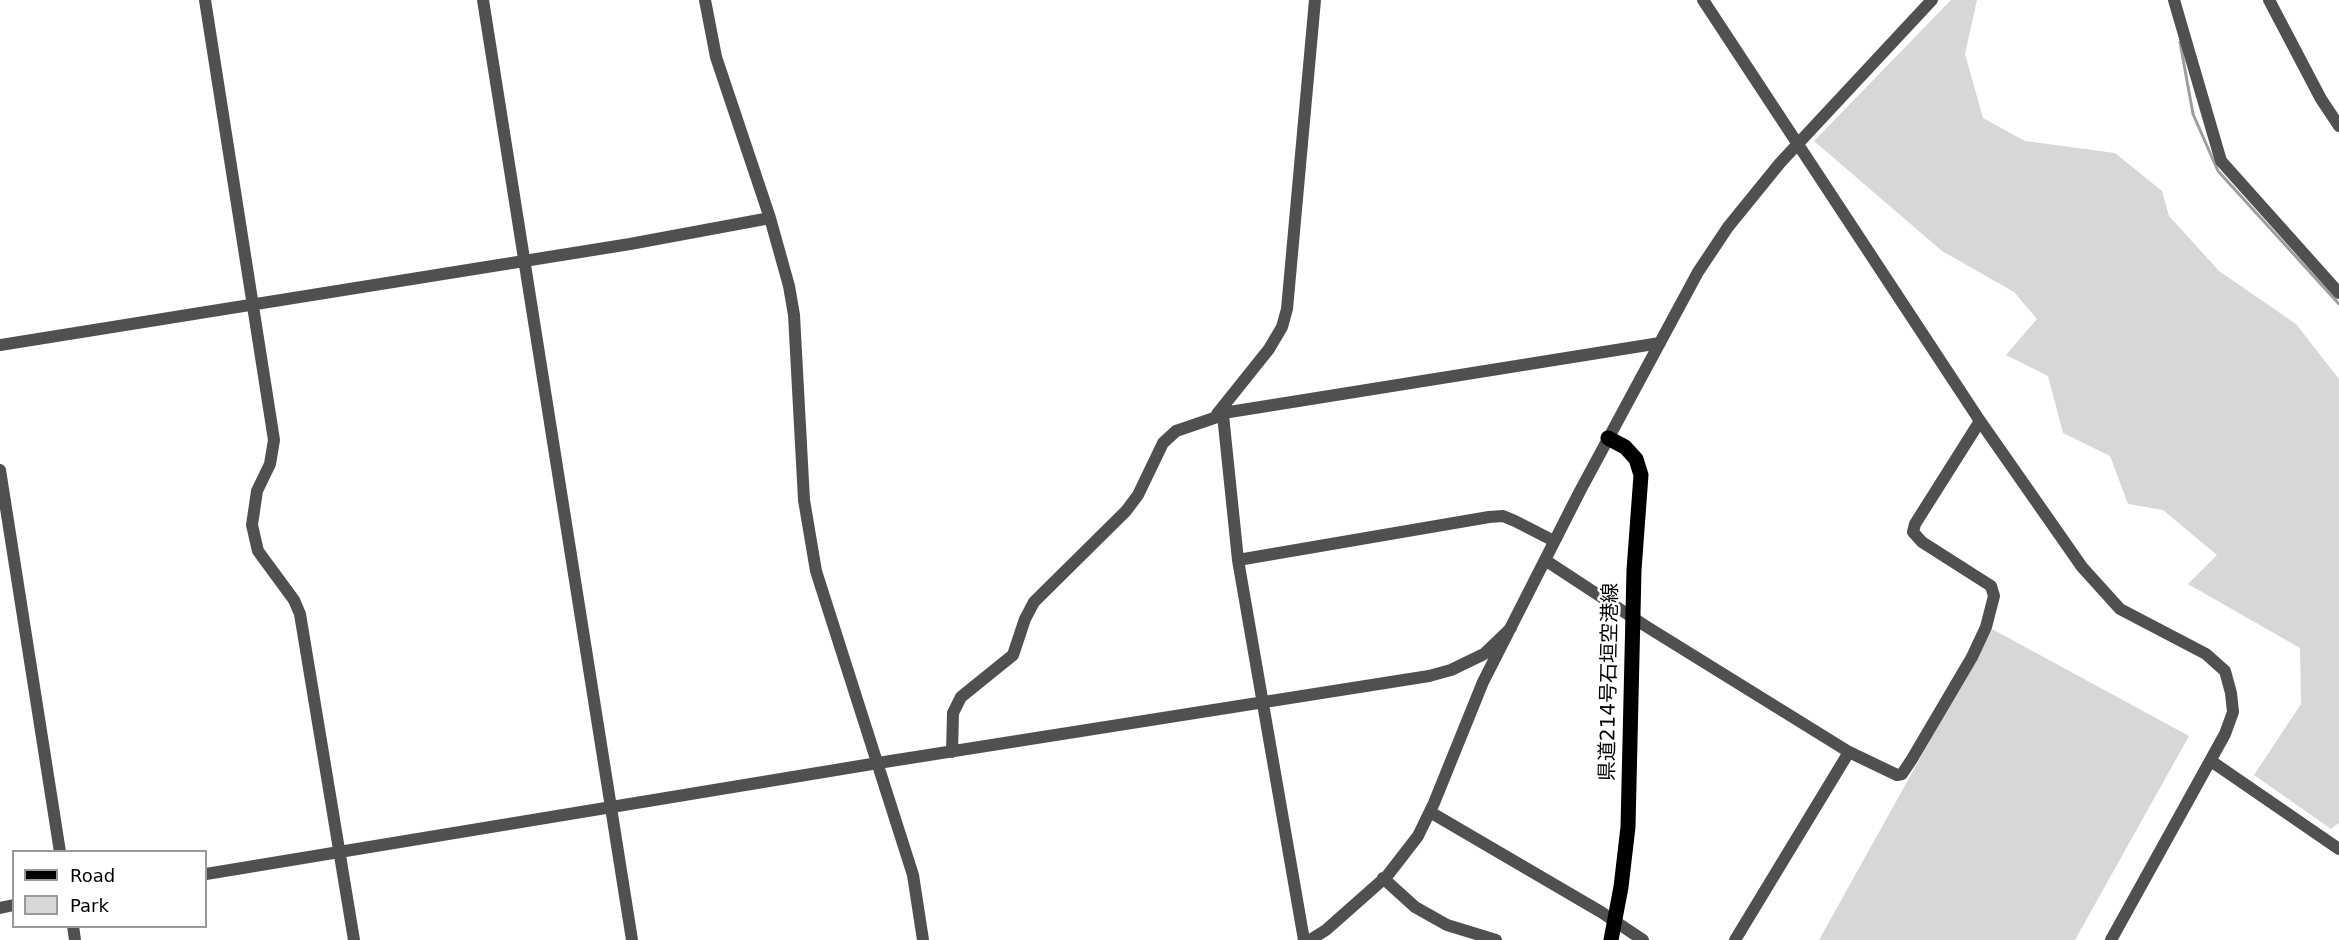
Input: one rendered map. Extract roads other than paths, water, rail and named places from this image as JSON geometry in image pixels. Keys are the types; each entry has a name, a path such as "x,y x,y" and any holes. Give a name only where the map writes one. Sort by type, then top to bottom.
{"main road":[{"name":"県道214号石垣空港線","path":"1608,438 1625,447 1636,459 1641,475 1633,618 1628,827 1611,940"}],"street":[{"path":"205,0 274,440 270,464 256,491 252,525 258,551 289,593 300,614 354,940"},
{"path":"483,0 632,940"},
{"path":"705,0 716,57 781,254 794,315 808,532 825,603 913,875 923,940"},
{"path":"1304,940 1238,560 1220,415 1269,349 1282,327 1287,309 1315,0"},
{"path":"1703,0 1980,421 2082,567 2120,609 2206,654 2225,671 2233,712 2211,761 2111,940"},
{"path":"1310,940 1326,930 1383,878 1418,836 1484,682 1608,438 1698,272 1728,227 1798,146 1932,0"},
{"path":"2174,0 2221,160 2339,293"},
{"path":"2270,0 2321,99 2339,126"},
{"path":"0,345 630,244 770,218"},
{"path":"952,752 953,713 961,697 1013,655 1025,619 1034,602 1126,510 1138,495 1163,443 1176,430 1220,415 1660,343"},
{"path":"1545,560 1633,618 1849,752 1893,775 1902,774 1972,657 1986,627 1994,596 1991,586 1922,542 1913,532 1915,524 1980,421"},
{"path":"0,470 60,850"},
{"path":"1238,560 1503,516 1554,542"},
{"path":"207,874 878,763 1262,703 1451,670 1484,654 1511,628"},
{"path":"1735,940 1849,752"},
{"path":"2211,761 2339,849"},
{"path":"1430,812 1643,940"},
{"path":"1383,878 1415,907 1439,921 1496,940"}],"waterway":[{"path":"2180,42 2193,114 2218,171 2339,304"}]}
